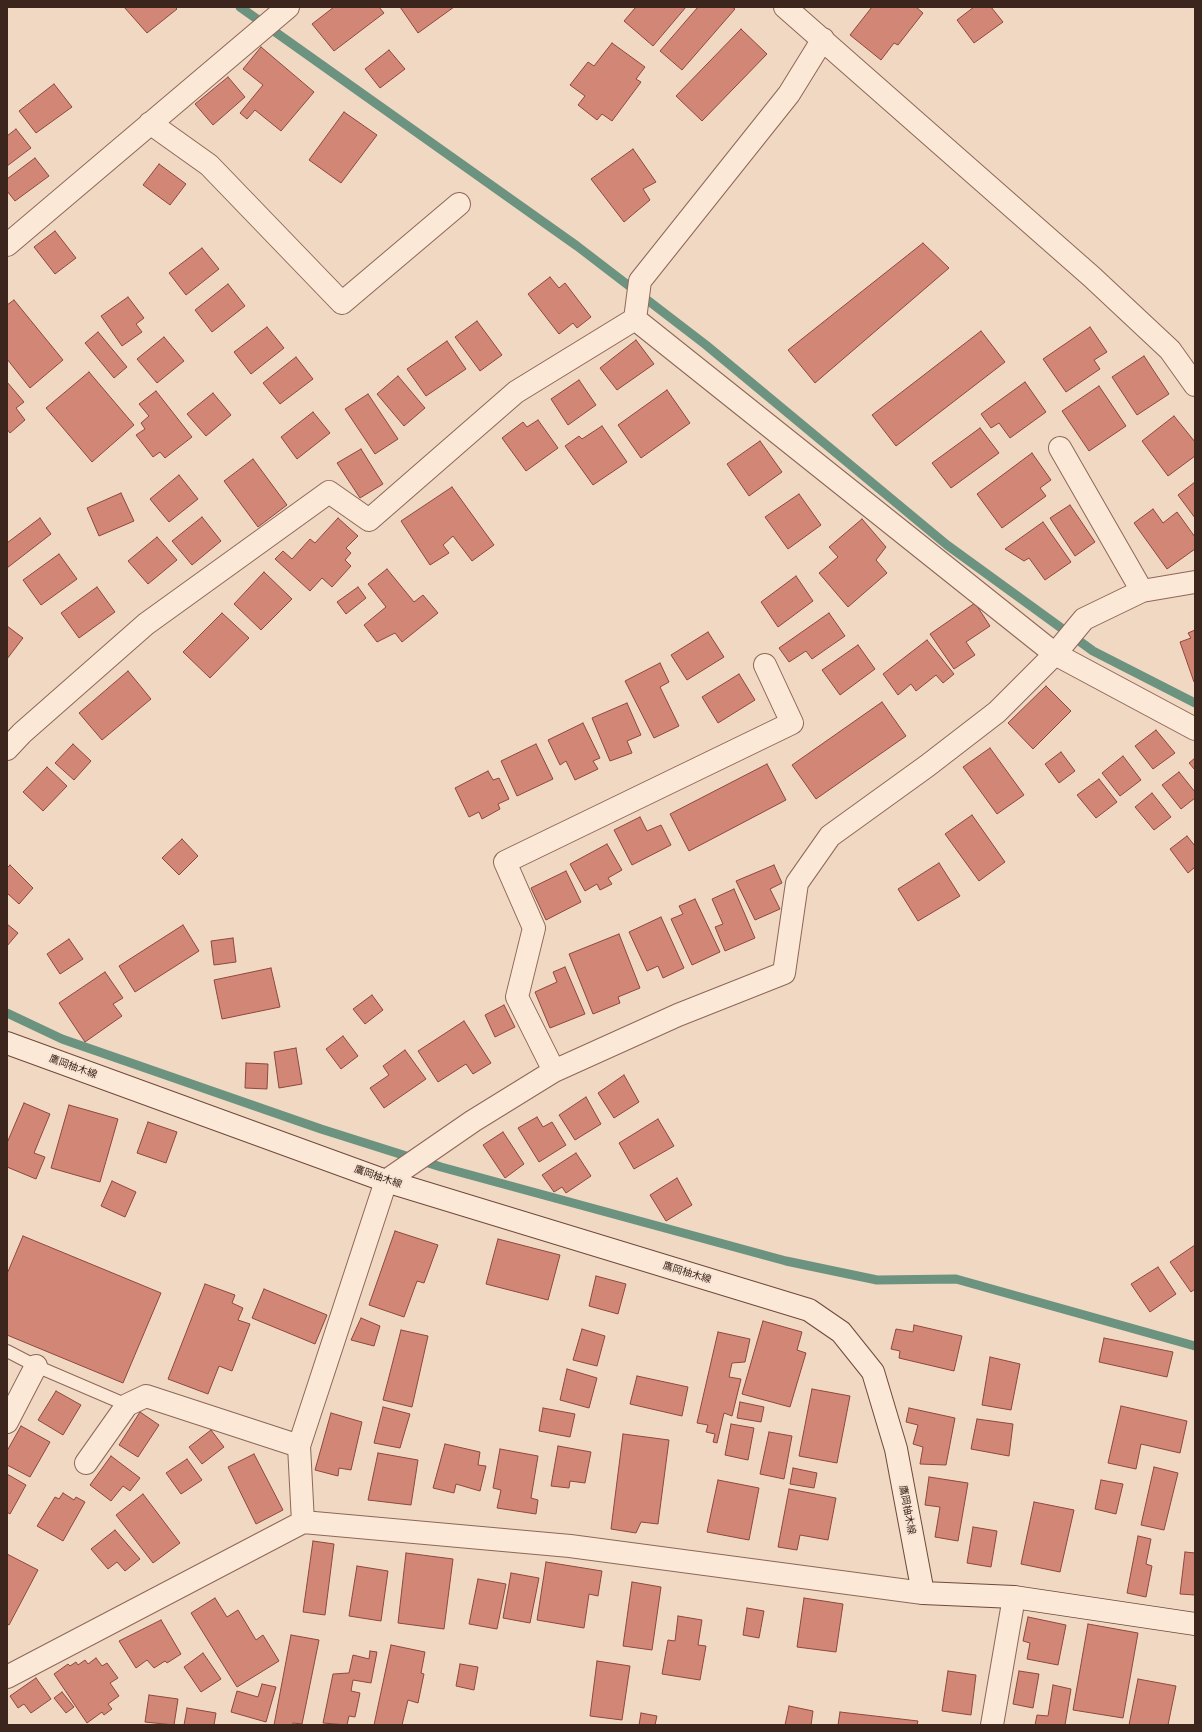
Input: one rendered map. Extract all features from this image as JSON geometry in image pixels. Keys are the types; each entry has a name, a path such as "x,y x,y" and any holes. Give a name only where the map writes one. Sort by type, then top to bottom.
{"street":[{"path":"785,7 1137,318 1170,350 1195,385"},
{"path":"7,245 284,10"},
{"path":"7,749 22,733 146,624 329,492 369,520 516,392 635,317 640,281 790,94 823,39"},
{"path":"150,124 209,165 342,303 459,204"},
{"path":"635,317 1055,654 1195,728"},
{"path":"1060,448 1142,591"},
{"path":"303,1522 299,1446 386,1181 473,1121 554,1071 678,1016 784,973 797,883 830,836 927,766 997,712 1055,654 1084,619 1142,591 1195,582"},
{"path":"554,1071 517,997 534,928 505,862 792,723 765,665"},
{"name":"鷹岡柚木線","path":"7,1043 386,1181 809,1310 841,1332 873,1372 896,1449 923,1593"},
{"path":"7,1422 36,1366"},
{"path":"86,1463 127,1405 146,1396 299,1446"},
{"path":"7,1677 303,1522 570,1546 923,1593 1014,1597 1195,1624"},
{"path":"992,1725 1014,1597"}],"lane":[{"path":"7,1351 36,1366 127,1405"}],"building":[{"path":"124,7 175,7 177,9 147,33"},
{"path":"334,7 379,7 384,13 334,51 312,24"},
{"path":"400,7 454,7 418,33"},
{"path":"636,7 686,7 653,46 624,21"},
{"path":"698,7 732,7 735,9 682,70 660,51"},
{"path":"872,7 916,7 923,13 898,45 894,43 881,60 850,35"},
{"path":"974,7 991,7 1003,22 974,43 957,20"},
{"path":"741,29 767,54 702,121 676,96"},
{"path":"612,43 645,67 636,79 641,82 612,121 602,114 597,120 578,105 585,96 570,85 588,62 594,66"},
{"path":"261,47 314,92 281,131 255,110 247,119 240,113 263,85 243,69"},
{"path":"389,50 405,69 380,88 365,69"},
{"path":"228,77 245,97 213,125 195,104"},
{"path":"54,84 72,107 36,133 19,111"},
{"path":"344,112 377,135 341,183 309,160"},
{"path":"16,129 31,148 7,166 7,136"},
{"path":"633,149 656,182 643,189 650,200 624,222 591,179"},
{"path":"35,158 49,176 15,201 7,191 7,179"},
{"path":"159,164 186,184 170,205 143,185"},
{"path":"55,231 76,258 55,274 34,247"},
{"path":"923,243 949,268 815,383 788,350"},
{"path":"202,248 219,269 186,295 169,273"},
{"path":"550,277 559,288 565,283 591,317 577,328 573,323 559,334 528,294"},
{"path":"228,284 245,306 212,332 195,310"},
{"path":"128,297 144,318 136,324 142,332 122,346 101,316"},
{"path":"14,300 63,360 30,388 7,359 7,305"},
{"path":"477,321 502,355 480,371 455,337"},
{"path":"267,327 284,348 251,374 234,352"},
{"path":"1090,327 1107,352 1094,360 1100,369 1066,392 1043,359"},
{"path":"981,331 1005,362 896,446 872,415"},
{"path":"98,332 127,367 114,378 85,343"},
{"path":"164,337 184,361 157,383 137,359"},
{"path":"636,340 654,364 617,390 600,368"},
{"path":"447,341 466,369 426,396 407,369"},
{"path":"1144,356 1169,394 1137,415 1112,377"},
{"path":"296,357 313,379 280,404 263,383"},
{"path":"89,372 134,425 92,462 46,408"},
{"path":"398,376 425,408 404,426 377,394"},
{"path":"579,380 596,405 568,425 551,399"},
{"path":"7,382 24,402 16,408 25,420 10,433 7,429"},
{"path":"1025,382 1046,412 1010,438 999,423 991,428 981,414"},
{"path":"1099,386 1126,426 1089,451 1062,411"},
{"path":"667,390 690,423 641,458 618,425"},
{"path":"156,391 192,437 165,458 160,452 153,457 136,435 145,429 141,423 149,416 139,404"},
{"path":"213,393 231,415 206,436 187,414"},
{"path":"368,394 398,439 375,454 345,409"},
{"path":"313,412 330,433 297,459 281,437"},
{"path":"1174,416 1195,442 1195,456 1168,476 1142,441"},
{"path":"538,420 558,448 526,471 502,438 523,422 527,427"},
{"path":"602,426 627,462 593,485 565,446 579,436 582,439"},
{"path":"980,428 999,453 951,488 932,463"},
{"path":"760,441 782,472 749,496 727,464"},
{"path":"361,449 383,484 360,498 337,463"},
{"path":"1032,453 1051,480 1040,488 1046,496 1002,528 977,494"},
{"path":"253,459 287,505 258,527 224,481"},
{"path":"179,475 198,499 169,522 150,499"},
{"path":"1195,482 1195,518 1178,495"},
{"path":"452,487 494,545 472,561 453,536 443,545 449,553 430,565 401,521"},
{"path":"121,493 134,521 99,536 87,508"},
{"path":"799,494 821,525 788,549 765,517"},
{"path":"1070,505 1095,542 1075,556 1050,518"},
{"path":"1153,509 1163,523 1177,512 1195,537 1195,549 1167,569 1134,523"},
{"path":"202,517 221,541 192,565 172,541"},
{"path":"40,518 51,534 7,568 7,543"},
{"path":"338,518 358,536 346,548 351,553 345,560 351,566 332,587 322,578 310,591 275,559 283,551 292,559 310,539 315,543"},
{"path":"862,519 886,547 876,560 887,573 848,607 819,573 838,557 829,547"},
{"path":"1043,522 1071,562 1045,580 1029,558 1024,561 1005,549"},
{"path":"157,537 177,560 148,584 128,561"},
{"path":"59,554 77,579 41,605 23,580"},
{"path":"387,569 414,602 423,595 438,613 402,642 395,633 377,642 364,625 386,607 368,584"},
{"path":"264,572 292,599 261,630 234,604"},
{"path":"796,576 813,601 778,627 761,602"},
{"path":"97,587 115,612 79,638 61,613"},
{"path":"358,587 366,598 346,614 337,602"},
{"path":"975,603 990,626 966,642 975,655 954,669 930,634"},
{"path":"222,613 249,638 210,678 183,652"},
{"path":"829,613 845,636 812,659 806,651 789,662 779,648"},
{"path":"7,626 23,638 7,659"},
{"path":"1195,630 1194,682 1180,642 1191,638 1188,633"},
{"path":"708,632 724,657 687,680 671,655"},
{"path":"927,640 954,674 943,683 936,675 916,691 911,684 898,695 883,674"},
{"path":"858,645 875,669 840,695 822,670"},
{"path":"660,663 669,682 660,687 679,726 654,738 625,681"},
{"path":"128,671 151,699 102,740 79,713"},
{"path":"739,674 755,700 718,723 702,697"},
{"path":"1046,686 1071,711 1033,749 1008,723"},
{"path":"882,702 906,736 816,799 792,765"},
{"path":"627,703 641,735 627,741 632,753 610,761 592,718"},
{"path":"583,723 600,758 593,761 598,769 575,780 566,761 560,765 548,740"},
{"path":"1156,730 1175,753 1153,769 1135,746"},
{"path":"73,744 91,761 74,780 55,763"},
{"path":"536,744 553,779 517,796 501,761"},
{"path":"990,748 1024,795 997,814 963,767"},
{"path":"1061,752 1075,771 1059,783 1045,764"},
{"path":"1123,756 1141,780 1120,796 1102,773"},
{"path":"1195,758 1195,770 1189,763"},
{"path":"767,764 786,800 689,851 670,814"},
{"path":"47,767 67,786 43,811 23,792"},
{"path":"488,771 493,780 499,778 509,799 498,804 500,809 482,819 479,812 469,817 455,788"},
{"path":"1179,772 1195,792 1195,798 1181,809 1162,785"},
{"path":"1099,779 1117,802 1096,818 1077,795"},
{"path":"1152,793 1171,817 1154,830 1135,807"},
{"path":"972,815 1005,862 979,881 945,834"},
{"path":"640,817 647,831 661,825 671,845 632,865 614,830"},
{"path":"1187,836 1195,846 1195,867 1188,873 1170,849"},
{"path":"182,839 198,856 179,875 162,858"},
{"path":"607,844 622,870 608,878 612,884 600,890 597,884 585,891 570,864"},
{"path":"939,863 960,896 918,921 898,889"},
{"path":"10,865 33,888 19,904 7,893 7,868"},
{"path":"774,865 782,883 770,889 780,909 755,920 736,881"},
{"path":"566,871 581,902 546,920 531,888"},
{"path":"734,889 755,938 725,951 715,927 723,924 712,899"},
{"path":"695,899 720,952 692,965 671,919 683,914 679,906"},
{"path":"661,917 684,968 663,978 658,966 647,971 629,932"},
{"path":"7,924 18,933 7,946"},
{"path":"183,925 199,951 135,992 119,966"},
{"path":"619,934 640,988 618,997 620,1003 593,1014 569,954"},
{"path":"233,938 236,962 214,965 211,941"},
{"path":"69,939 83,959 60,974 47,954"},
{"path":"565,967 585,1014 550,1028 535,992 557,982 553,972"},
{"path":"271,968 280,1007 222,1019 214,980"},
{"path":"105,972 123,998 113,1004 122,1016 85,1042 59,1003"},
{"path":"372,995 383,1010 365,1024 353,1009"},
{"path":"504,1005 515,1027 495,1037 485,1015"},
{"path":"464,1021 491,1063 473,1074 466,1064 438,1082 418,1051"},
{"path":"343,1036 358,1056 341,1069 326,1049"},
{"path":"296,1048 302,1084 279,1088 274,1052"},
{"path":"405,1050 426,1079 384,1108 370,1088 389,1075 383,1066"},
{"path":"246,1063 268,1064 267,1089 245,1088"},
{"path":"624,1075 639,1102 614,1118 598,1093"},
{"path":"586,1097 601,1124 575,1140 559,1115"},
{"path":"24,1103 50,1114 34,1153 45,1157 36,1179 7,1167 7,1143"},
{"path":"69,1105 118,1119 100,1182 51,1168"},
{"path":"537,1117 543,1127 552,1122 566,1145 539,1162 518,1128"},
{"path":"658,1119 674,1146 634,1169 619,1143"},
{"path":"148,1122 177,1132 166,1163 137,1153"},
{"path":"503,1132 524,1164 505,1178 483,1145"},
{"path":"576,1153 591,1176 566,1193 562,1187 554,1192 542,1175"},
{"path":"677,1178 692,1205 666,1221 650,1195"},
{"path":"112,1181 136,1192 125,1217 101,1206"},
{"path":"395,1231 438,1245 424,1283 417,1281 404,1317 369,1305"},
{"path":"23,1236 161,1293 123,1383 7,1335 7,1274"},
{"path":"498,1239 560,1255 548,1300 486,1284"},
{"path":"1195,1245 1195,1289 1191,1292 1170,1262"},
{"path":"1158,1267 1176,1294 1150,1312 1131,1284"},
{"path":"596,1276 626,1284 618,1314 589,1306"},
{"path":"205,1284 235,1295 232,1303 243,1308 238,1320 250,1324 232,1371 219,1366 208,1394 168,1379"},
{"path":"264,1289 327,1315 315,1344 252,1318"},
{"path":"361,1318 380,1326 374,1346 351,1340"},
{"path":"763,1321 802,1332 797,1350 806,1353 790,1407 742,1394"},
{"path":"914,1325 962,1336 954,1371 899,1358 900,1351 891,1349 896,1329 913,1332"},
{"path":"582,1329 605,1336 597,1366 573,1360"},
{"path":"401,1330 428,1336 412,1407 383,1400"},
{"path":"718,1332 750,1339 745,1362 732,1363 729,1377 741,1379 732,1416 724,1413 717,1443 713,1442 715,1434 706,1432 708,1425 697,1423"},
{"path":"1104,1338 1173,1352 1167,1377 1099,1362"},
{"path":"990,1357 1020,1364 1011,1410 982,1405"},
{"path":"567,1369 597,1378 589,1408 560,1400"},
{"path":"637,1376 688,1387 682,1416 630,1404"},
{"path":"812,1389 850,1396 837,1463 799,1456"},
{"path":"56,1391 81,1405 63,1435 38,1420"},
{"path":"740,1402 764,1407 761,1422 737,1418"},
{"path":"1121,1406 1187,1421 1180,1453 1141,1444 1136,1469 1108,1463"},
{"path":"383,1407 410,1414 400,1448 374,1443"},
{"path":"543,1408 575,1414 570,1437 539,1431"},
{"path":"909,1408 955,1418 946,1465 920,1464 923,1447 913,1444 918,1425 906,1422"},
{"path":"140,1412 159,1425 138,1457 119,1445"},
{"path":"331,1413 362,1422 351,1470 339,1468 338,1476 315,1470"},
{"path":"977,1419 1013,1424 1009,1456 971,1449"},
{"path":"731,1424 754,1428 748,1460 725,1455"},
{"path":"21,1426 50,1442 30,1477 7,1465 7,1451"},
{"path":"211,1430 224,1447 202,1464 189,1447"},
{"path":"769,1432 792,1436 784,1479 760,1474"},
{"path":"623,1434 669,1440 658,1524 641,1522 636,1533 611,1529"},
{"path":"445,1444 480,1452 478,1465 486,1466 480,1491 456,1484 454,1493 433,1488"},
{"path":"558,1446 591,1452 585,1483 570,1481 569,1488 551,1486"},
{"path":"500,1449 538,1456 531,1498 538,1500 536,1514 497,1508 501,1490 493,1488"},
{"path":"378,1453 418,1460 411,1505 368,1500"},
{"path":"254,1454 283,1510 256,1524 228,1467"},
{"path":"111,1456 140,1478 130,1491 123,1486 111,1501 90,1485"},
{"path":"187,1459 202,1480 181,1494 166,1473"},
{"path":"1154,1467 1178,1473 1164,1530 1141,1525"},
{"path":"793,1468 817,1473 814,1488 790,1484"},
{"path":"7,1474 26,1485 10,1514 7,1512"},
{"path":"929,1477 968,1483 958,1541 935,1537 940,1507 925,1505"},
{"path":"718,1480 759,1488 749,1540 707,1532"},
{"path":"1101,1480 1123,1484 1116,1514 1095,1509"},
{"path":"789,1489 836,1498 828,1540 800,1535 797,1550 778,1547"},
{"path":"63,1493 74,1500 76,1497 85,1502 63,1541 37,1526 55,1497 59,1499"},
{"path":"143,1494 180,1543 153,1563 116,1515"},
{"path":"1034,1502 1074,1510 1060,1572 1021,1564"},
{"path":"973,1527 997,1531 991,1567 967,1563"},
{"path":"115,1530 140,1559 125,1571 117,1562 108,1569 91,1549"},
{"path":"1138,1536 1151,1539 1146,1564 1152,1566 1146,1597 1127,1593"},
{"path":"313,1541 334,1544 325,1615 303,1612"},
{"path":"1185,1552 1195,1553 1195,1595 1180,1594"},
{"path":"406,1553 453,1559 444,1629 398,1623"},
{"path":"7,1554 38,1570 9,1625 7,1624"},
{"path":"546,1562 602,1571 598,1596 589,1594 584,1628 537,1620"},
{"path":"357,1566 388,1571 381,1621 349,1616"},
{"path":"511,1573 539,1578 530,1623 503,1618"},
{"path":"478,1579 506,1584 497,1629 469,1624"},
{"path":"632,1582 661,1587 652,1650 623,1646"},
{"path":"215,1598 227,1617 238,1610 256,1640 263,1635 279,1661 237,1687 191,1613"},
{"path":"804,1598 843,1604 836,1652 797,1647"},
{"path":"747,1608 764,1611 759,1638 743,1635"},
{"path":"678,1616 702,1620 698,1645 706,1646 700,1680 662,1674 668,1640 675,1641"},
{"path":"1028,1617 1066,1625 1058,1665 1027,1659 1030,1643 1023,1641"},
{"path":"161,1620 181,1654 167,1663 165,1661 154,1668 147,1660 136,1668 119,1641"},
{"path":"1088,1624 1138,1633 1123,1718 1073,1710"},
{"path":"291,1635 319,1640 302,1724 293,1723 292,1725 274,1725"},
{"path":"391,1645 425,1652 421,1673 424,1674 418,1703 408,1700 402,1725 374,1725"},
{"path":"370,1651 377,1652 371,1683 353,1680 351,1691 360,1693 355,1717 349,1716 347,1725 323,1723 333,1674 349,1673 353,1655 369,1659"},
{"path":"203,1653 221,1679 201,1692 184,1667"},
{"path":"96,1658 102,1666 107,1663 118,1678 110,1683 119,1696 108,1704 112,1709 104,1715 102,1712 87,1723 54,1674 68,1664 70,1666 76,1662 78,1665 85,1660 88,1664"},
{"path":"597,1661 630,1666 622,1720 590,1716"},
{"path":"460,1664 478,1667 474,1690 456,1686"},
{"path":"948,1671 976,1675 971,1715 942,1711"},
{"path":"1019,1671 1039,1674 1033,1708 1013,1704"},
{"path":"36,1678 51,1699 31,1713 24,1704 18,1708 10,1696"},
{"path":"1138,1679 1176,1686 1168,1725 1129,1725"},
{"path":"262,1684 276,1687 266,1722 231,1712 237,1691 258,1697"},
{"path":"1053,1685 1071,1689 1065,1725 1035,1725 1037,1715 1048,1716"},
{"path":"62,1692 74,1707 66,1713 54,1698"},
{"path":"149,1695 178,1699 174,1725 145,1722"},
{"path":"789,1706 813,1711 811,1725 785,1725"},
{"path":"187,1708 216,1713 214,1725 184,1725"},
{"path":"840,1712 918,1721 917,1725 838,1725"},
{"path":"641,1713 657,1716 655,1725 639,1725"}],"waterway":[{"path":"240,7 577,246 706,345 947,545 1093,651 1195,703"},
{"path":"7,1013 62,1039 321,1129 441,1167 786,1261 877,1280 956,1279 1195,1346"}]}
